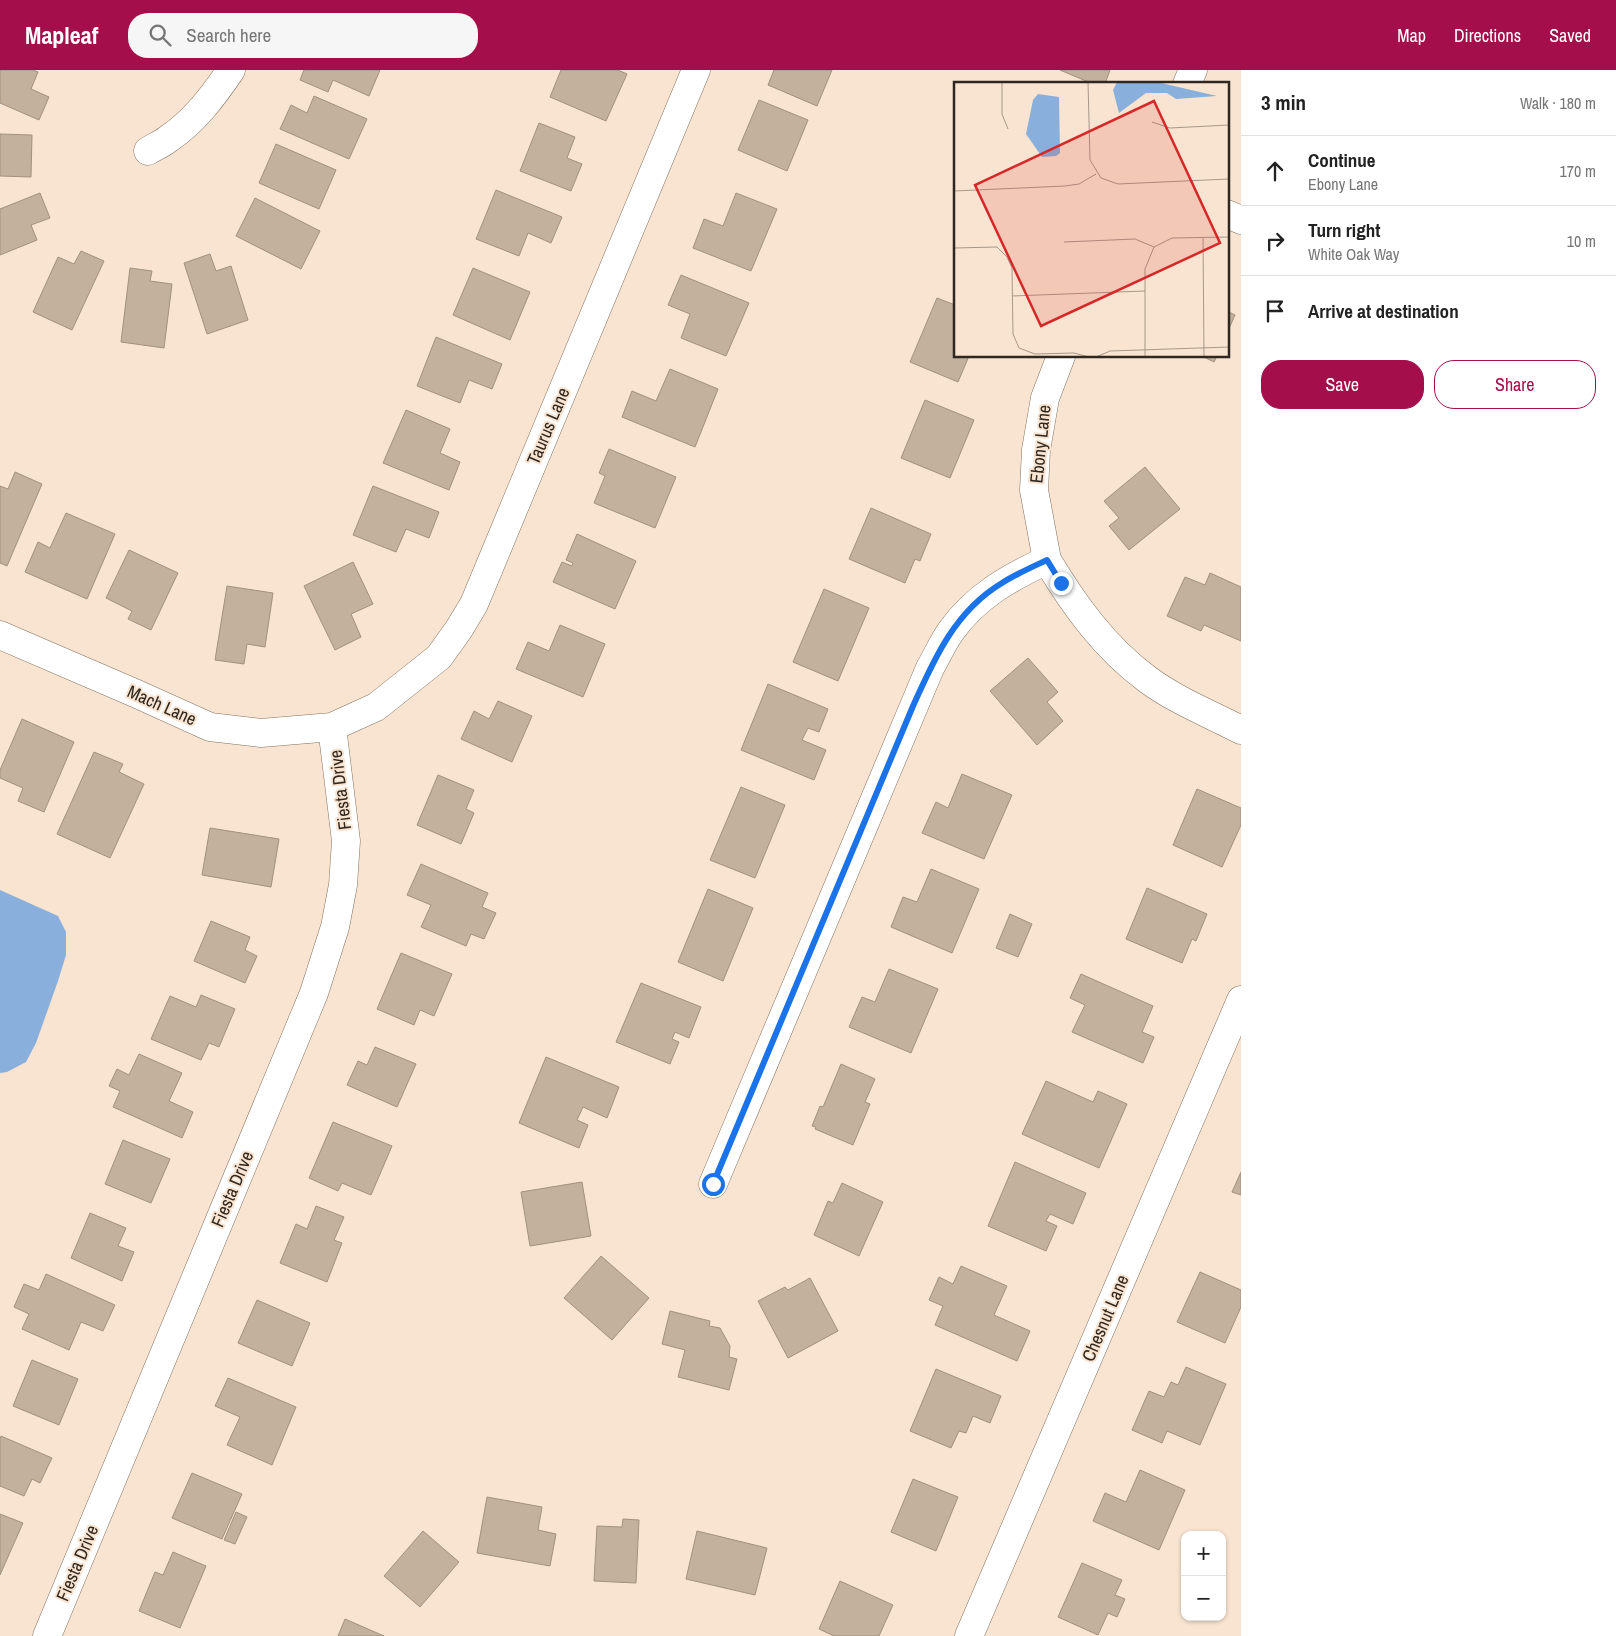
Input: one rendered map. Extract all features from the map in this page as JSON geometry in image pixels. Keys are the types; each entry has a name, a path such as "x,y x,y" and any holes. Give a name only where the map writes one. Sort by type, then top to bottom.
{"street":[{"path":"148,151 169,139 192,119 214,94 231,70"},
{"name":"Taurus Lane","path":"332,727 376,707 438,657 459,629 474,604 696,70"},
{"path":"1188,82 1193,70"},
{"path":"1228,214 1241,220"},
{"name":"Ebony Lane","path":"1047,560 1034,490 1036,450 1045,398 1060,358"},
{"path":"713,1184 930,668 950,631 972,607 1000,584 1047,560 1075,606 1120,657 1148,680 1180,699 1241,730"},
{"name":"Mach Lane","path":"0,635 210,727 260,733 332,727"},
{"name":"Fiesta Drive","path":"47,1636 314,993 335,927 343,885 346,840 332,727"},
{"name":"Chesnut Lane","path":"968,1636 1241,1000"}],"water":[{"path":"0,890 58,916 66,932 66,955 36,1043 26,1062 7,1072 0,1073"}],"building":[{"path":"0,70 33,70 38,72 31,89 49,97 39,120 0,103"},
{"path":"304,70 380,70 369,96 333,80 328,92 300,80"},
{"path":"561,70 618,70 627,74 606,121 550,97"},
{"path":"774,70 832,70 817,106 768,85"},
{"path":"1060,70 1110,70 1106,82 1088,82"},
{"path":"314,96 367,119 349,159 280,129 291,105 307,113"},
{"path":"759,100 808,120 787,171 738,150"},
{"path":"539,123 575,137 567,158 582,164 571,191 520,171"},
{"path":"0,134 32,135 31,177 0,176"},
{"path":"276,144 336,170 319,209 259,183"},
{"path":"496,190 562,217 551,243 528,233 519,256 476,239"},
{"path":"40,193 50,218 31,225 37,240 0,255 0,209"},
{"path":"736,193 777,209 751,271 693,248 704,219 723,226"},
{"path":"255,198 320,231 301,269 236,236"},
{"path":"81,251 104,261 72,330 33,312 58,257 74,264"},
{"path":"210,254 216,271 231,266 248,320 207,334 184,263"},
{"path":"130,268 152,271 150,281 172,284 164,348 121,342"},
{"path":"473,268 530,292 510,340 453,315"},
{"path":"681,275 749,303 726,356 681,338 690,314 668,305"},
{"path":"937,298 954,305 954,358 968,358 958,382 910,362"},
{"path":"1228,312 1235,315 1228,331"},
{"path":"436,337 502,364 492,389 469,380 460,403 417,386"},
{"path":"1206,358 1216,358 1214,362"},
{"path":"670,369 718,389 695,447 622,417 632,391 656,401"},
{"path":"925,400 974,420 950,478 901,458"},
{"path":"406,410 450,429 440,453 460,462 449,490 383,463"},
{"path":"609,449 676,477 655,528 594,503 605,476 599,473"},
{"path":"1145,467 1180,509 1129,550 1109,526 1119,518 1104,501"},
{"path":"15,472 42,484 7,566 0,563 0,486 8,489"},
{"path":"373,486 439,512 429,538 406,529 396,552 353,535"},
{"path":"871,508 931,534 920,561 915,559 905,583 849,559"},
{"path":"66,513 115,534 87,599 25,572 38,542 50,548"},
{"path":"577,534 636,561 615,609 553,582 562,562 572,566 573,563 566,560"},
{"path":"129,550 178,573 151,630 128,619 132,611 106,598"},
{"path":"353,562 373,604 351,614 361,637 335,650 304,586"},
{"path":"1210,573 1241,587 1241,641 1204,625 1201,631 1167,616 1185,577 1205,585"},
{"path":"227,586 273,593 265,647 247,644 244,664 215,660"},
{"path":"824,589 869,608 838,681 793,662"},
{"path":"560,625 605,644 583,697 516,669 528,642 549,651"},
{"path":"1028,658 1058,692 1047,702 1063,721 1037,745 990,691"},
{"path":"768,684 828,709 819,732 808,728 802,740 826,750 814,780 741,750"},
{"path":"498,701 532,716 512,762 461,739 474,711 489,719"},
{"path":"22,719 74,742 44,812 18,801 23,788 0,778 0,770"},
{"path":"94,752 123,764 119,772 144,784 110,858 57,834"},
{"path":"962,774 1012,795 984,859 922,833 936,802 948,808"},
{"path":"438,775 474,790 466,809 474,813 461,844 417,825"},
{"path":"741,787 785,805 755,878 710,860"},
{"path":"1197,789 1241,808 1241,825 1222,867 1173,845"},
{"path":"210,828 279,839 271,887 202,875"},
{"path":"421,864 488,893 482,907 496,913 484,939 471,934 466,946 421,927 431,905 407,895"},
{"path":"931,869 979,889 952,953 891,927 903,897 917,902"},
{"path":"1147,888 1207,914 1196,941 1192,939 1182,963 1126,939"},
{"path":"708,889 753,908 723,981 678,962"},
{"path":"1010,914 1032,924 1018,957 996,948"},
{"path":"211,921 250,937 245,950 257,956 245,983 194,961"},
{"path":"401,953 452,974 434,1016 420,1010 414,1025 377,1009"},
{"path":"889,969 938,989 911,1053 849,1027 862,997 875,1002"},
{"path":"1081,974 1153,1006 1142,1032 1154,1037 1143,1063 1072,1032 1085,1005 1070,998"},
{"path":"641,983 701,1007 689,1038 675,1032 672,1039 679,1042 670,1064 616,1042"},
{"path":"201,995 235,1009 219,1047 209,1043 201,1060 151,1039 170,996 196,1007"},
{"path":"375,1047 416,1064 397,1107 347,1085 358,1061 367,1065"},
{"path":"139,1054 182,1073 169,1101 193,1112 182,1138 113,1107 120,1091 109,1086 117,1069 129,1075"},
{"path":"546,1057 619,1087 607,1118 583,1107 577,1120 588,1125 579,1148 519,1123"},
{"path":"841,1064 875,1079 865,1102 870,1104 853,1145 812,1126 820,1106 823,1107"},
{"path":"1046,1081 1093,1102 1098,1091 1127,1104 1099,1168 1022,1134"},
{"path":"333,1122 392,1146 371,1195 342,1183 338,1191 309,1178"},
{"path":"123,1140 170,1159 151,1203 105,1184"},
{"path":"1015,1162 1086,1193 1073,1224 1050,1214 1046,1221 1057,1226 1046,1251 988,1226"},
{"path":"1241,1172 1241,1195 1232,1192"},
{"path":"582,1182 591,1236 530,1246 521,1192"},
{"path":"842,1183 883,1202 859,1256 814,1235 828,1201 833,1203"},
{"path":"316,1206 344,1217 334,1240 342,1243 327,1282 280,1263 296,1224 307,1229"},
{"path":"90,1213 126,1228 118,1246 134,1252 122,1281 71,1258"},
{"path":"601,1256 649,1298 612,1340 564,1298"},
{"path":"961,1266 1007,1286 994,1315 1030,1331 1017,1361 935,1325 943,1306 929,1300 939,1277 953,1284"},
{"path":"1200,1272 1241,1290 1241,1307 1225,1343 1177,1322"},
{"path":"46,1274 115,1305 103,1331 81,1322 69,1350 22,1329 29,1314 14,1307 24,1284 39,1290"},
{"path":"810,1278 838,1331 788,1358 758,1301 785,1287 788,1290"},
{"path":"257,1300 310,1323 292,1366 238,1343"},
{"path":"670,1311 710,1321 709,1326 720,1328 730,1346 729,1357 737,1359 729,1390 678,1377 685,1350 662,1344"},
{"path":"32,1360 78,1379 59,1425 13,1406"},
{"path":"1186,1367 1226,1384 1200,1445 1167,1431 1162,1443 1132,1430 1149,1391 1164,1397 1171,1382 1178,1385"},
{"path":"936,1369 1001,1396 990,1423 973,1416 966,1433 959,1431 951,1448 910,1431"},
{"path":"228,1378 296,1407 272,1465 227,1445 240,1417 215,1406"},
{"path":"1,1436 52,1458 40,1483 32,1479 24,1496 0,1486"},
{"path":"1140,1470 1185,1490 1159,1550 1093,1521 1105,1493 1126,1502"},
{"path":"192,1473 242,1494 222,1539 172,1518"},
{"path":"913,1479 958,1497 936,1551 891,1532"},
{"path":"487,1497 542,1507 538,1530 556,1534 550,1566 477,1553"},
{"path":"236,1512 247,1517 235,1544 224,1540"},
{"path":"0,1514 23,1523 0,1575"},
{"path":"623,1519 639,1520 636,1583 594,1581 597,1526 622,1527"},
{"path":"423,1531 459,1562 420,1607 384,1576"},
{"path":"697,1531 767,1548 755,1595 686,1579"},
{"path":"173,1552 206,1566 180,1628 139,1611 155,1572 163,1575"},
{"path":"1082,1563 1122,1580 1115,1595 1125,1599 1117,1617 1108,1613 1098,1635 1058,1617"},
{"path":"840,1581 893,1605 879,1636 834,1636 819,1629"},
{"path":"345,1619 384,1636 338,1636"}],"route":[{"path":"713,1184 913,706 930,668 950,631 972,607 1000,584 1047,560 1061,583"}]}
